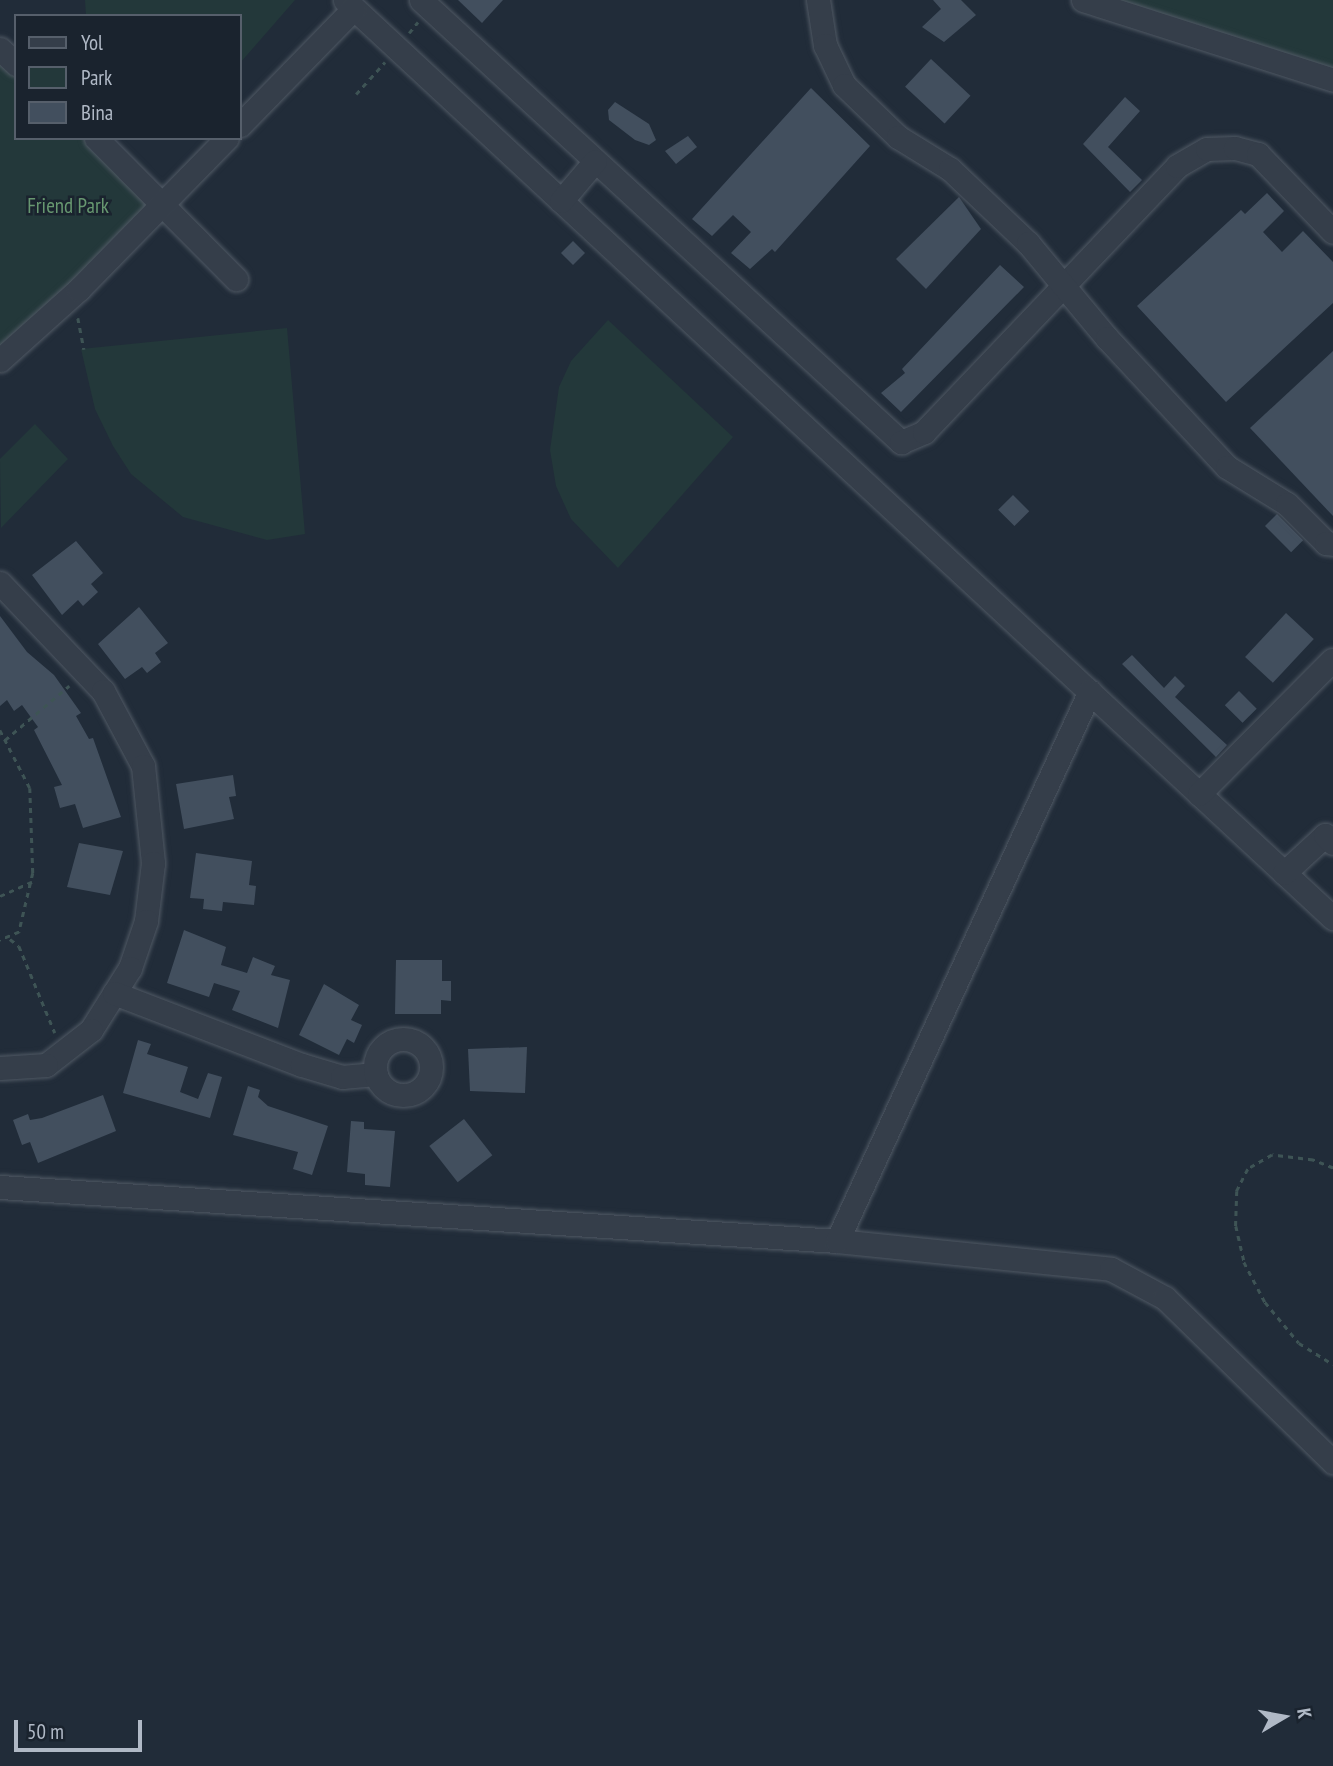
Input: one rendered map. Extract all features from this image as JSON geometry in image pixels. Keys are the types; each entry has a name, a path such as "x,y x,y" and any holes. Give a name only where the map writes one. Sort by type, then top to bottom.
{"lane":[{"path":"421,0 901,442 914,440 924,432 1177,166 1207,149 1235,148 1258,154 1333,232"},
{"path":"818,0 825,46 844,85 898,137 950,169 1028,243 1062,285 1227,467 1287,504 1326,543 1333,544"},
{"path":"1083,0 1333,80"},
{"path":"242,123 349,4 1333,918"},
{"path":"0,49 14,62"},
{"path":"98,140 163,202 236,279"},
{"path":"0,360 73,295 225,140"},
{"path":"561,201 595,161"},
{"path":"0,583 103,691 143,766 149,799 153,863 146,921 130,968 91,1030 46,1065 0,1068"},
{"path":"1199,794 1332,660"},
{"path":"836,1241 1090,691"},
{"path":"1284,873 1325,835 1333,843"},
{"path":"114,993 302,1065 342,1077 376,1074"},
{"path":"0,1187 836,1241 1111,1269 1166,1298 1333,1462"}],"path":[{"path":"356,94 397,49"},
{"path":"73,295 84,349"},
{"path":"5,740 85,673"},
{"path":"0,730 30,788 32,882 19,932 10,939 0,940"},
{"path":"0,896 32,882"},
{"path":"10,939 19,946 57,1037 60,1054"},
{"path":"1333,1168 1313,1160 1272,1155 1248,1169 1237,1191 1236,1214 1244,1262 1265,1302 1299,1343 1333,1364"}],"green space":[{"path":"85,0 295,0 242,61 242,14 86,14"},
{"path":"1108,0 1333,0 1333,71"},
{"name":"Friend Park","path":"0,49 14,62 14,140 98,140 164,202 0,360"},
{"path":"608,320 733,437 618,568 571,519 556,486 550,450 559,387 571,361"},
{"path":"287,328 305,534 267,540 183,517 131,474 113,446 95,409 81,349"},
{"path":"35,424 68,459 1,528 0,459"}],"building":[{"path":"458,0 503,0 482,23"},
{"path":"933,0 961,0 976,15 944,42 922,27 941,9"},
{"path":"931,59 970,96 945,124 905,87"},
{"path":"811,88 870,146 775,252 772,249 750,269 731,253 751,232 733,215 712,236 692,219"},
{"path":"1125,97 1140,111 1108,147 1142,180 1130,192 1083,144"},
{"path":"615,102 649,124 656,140 649,145 635,140 609,120 608,110"},
{"path":"688,136 697,147 676,164 665,151"},
{"path":"1267,193 1284,211 1263,232 1282,252 1303,231 1333,262 1333,303 1226,402 1137,306 1241,210 1245,214"},
{"path":"959,197 981,229 926,289 896,259"},
{"path":"573,241 585,253 573,265 561,253"},
{"path":"1000,265 1024,287 901,412 881,393 905,373 902,369"},
{"path":"1333,351 1333,516 1250,428"},
{"path":"1013,495 1029,511 1014,526 998,510"},
{"path":"1277,514 1303,540 1291,552 1265,526"},
{"path":"76,541 103,573 91,584 98,592 83,606 78,600 62,615 32,575"},
{"path":"139,607 168,643 155,653 161,662 147,673 142,667 125,679 98,644"},
{"path":"1286,613 1314,639 1273,683 1245,657"},
{"path":"0,616 27,652 54,675 81,713 76,716 89,739 93,738 121,817 83,828 75,804 60,808 54,787 62,785 34,730 38,727 22,705 14,711 7,700 0,706"},
{"path":"1132,655 1164,688 1175,676 1185,686 1175,697 1227,745 1216,757 1122,664"},
{"path":"1239,691 1257,709 1243,723 1225,705"},
{"path":"233,775 236,796 229,797 234,819 184,829 176,784"},
{"path":"79,843 123,851 110,895 67,887"},
{"path":"196,853 252,861 249,885 256,886 254,905 223,902 222,911 203,909 204,899 190,898"},
{"path":"184,930 226,947 221,965 247,973 253,957 275,966 271,975 290,980 278,1028 232,1010 240,991 214,983 209,997 167,983"},
{"path":"396,960 442,960 442,981 451,981 451,1001 441,1000 441,1014 395,1014"},
{"path":"324,984 359,1005 351,1020 362,1025 354,1043 347,1039 339,1055 299,1035"},
{"path":"138,1040 151,1044 147,1054 188,1067 180,1092 198,1099 208,1073 222,1077 210,1118 123,1093"},
{"path":"527,1047 525,1093 470,1091 468,1049"},
{"path":"248,1086 260,1090 258,1097 268,1106 328,1126 312,1175 293,1169 298,1152 233,1135"},
{"path":"103,1095 116,1131 38,1163 30,1142 22,1145 13,1120 28,1114 30,1120 42,1118"},
{"path":"464,1119 492,1155 458,1182 429,1146"},
{"path":"351,1121 364,1122 364,1129 395,1131 390,1187 365,1185 365,1174 347,1172"}]}
